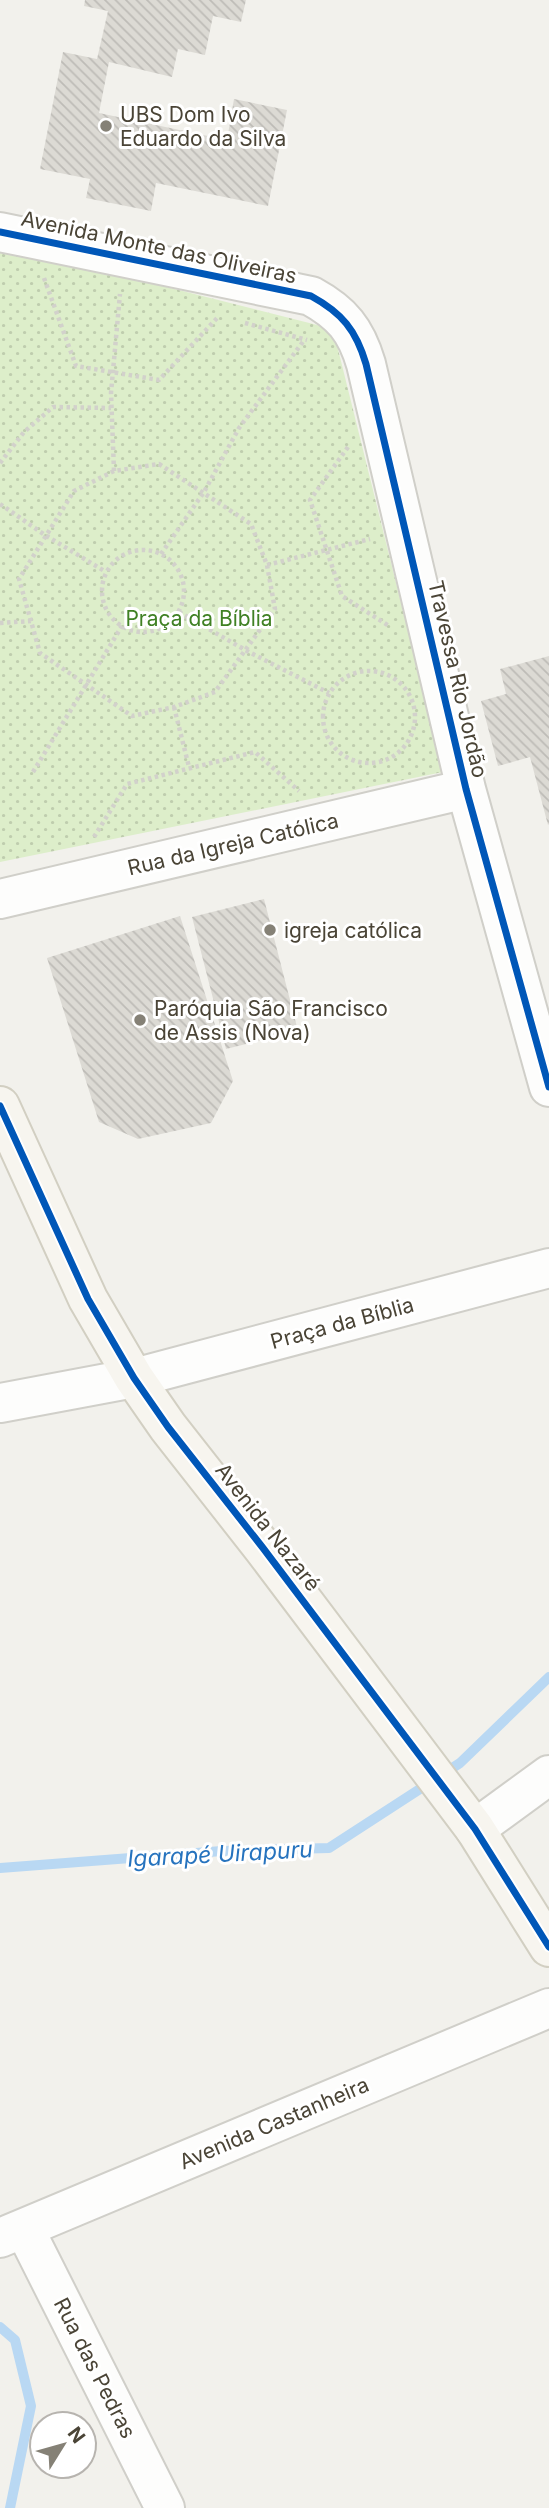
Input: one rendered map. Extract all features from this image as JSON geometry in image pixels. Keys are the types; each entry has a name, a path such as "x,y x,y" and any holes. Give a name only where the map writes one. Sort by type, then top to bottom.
{"street":[{"name":"Avenida Monte das Oliveiras","path":"0,232 311,296"},
{"name":"Travessa Rio Jordão","path":"311,296 341,316 361,346 466,789 549,1087"},
{"name":"Rua da Igreja Católica","path":"0,899 466,789"},
{"name":"Avenida Nazaré","path":"0,1106 88,1299 134,1378 168,1427 475,1829 549,1947"},
{"name":"Praça da Bíblia","path":"0,1403 134,1378 549,1268"},
{"path":"475,1829 549,1775"},
{"name":"Avenida Castanheira","path":"10,2234 549,2008"},
{"name":"Rua das Pedras","path":"10,2234 166,2508"}],"path":[{"path":"40,269 76,366 159,380 219,316"},
{"path":"114,471 113,372 120,290 133,293"},
{"path":"207,313 231,320"},
{"path":"244,323 305,339 313,344"},
{"path":"161,554 204,492 239,428 305,339"},
{"path":"0,463 24,432 53,407 112,408"},
{"path":"353,457 350,444 310,500 342,596 399,632"},
{"path":"159,464 204,492 251,524 267,565 275,609 215,692 174,707 132,716 40,653 19,579 74,491 114,471 159,464"},
{"path":"0,504 106,572"},
{"path":"267,565 370,539 367,526"},
{"path":"149,550 161,554 173,562 180,573 184,599 179,612 171,622 160,629 134,631 122,626 105,608 102,584 106,572 114,561 124,554 149,550"},
{"path":"179,612 247,651 330,693"},
{"path":"0,623 32,621"},
{"path":"33,772 122,626"},
{"path":"408,686 415,727 409,742 398,754 384,762 368,764 352,761 328,740 323,724 324,707 330,693 340,681 354,673 369,670 385,673 399,681 409,692 415,727 419,739"},
{"path":"174,707 189,767"},
{"path":"90,844 127,784 189,767 256,751 302,793"}],"green space":[{"name":"Praça da Bíblia","path":"0,245 333,329 443,772 0,862"}],"building":[{"name":"UBS Dom Ivo Eduardo da Silva","path":"85,0 246,0 241,22 213,16 205,55 178,49 172,77 109,62 99,113 227,140 234,99 287,110 268,206 156,183 151,211 86,198 90,179 40,169 63,52 97,59 108,11 84,6"},
{"path":"549,656 548,825 530,757 498,766 481,701 506,694 500,669"},
{"path":"264,899 298,1031 226,1049 192,917"},
{"name":"Paróquia São Francisco de Assis (Nova)","path":"180,916 233,1081 211,1123 138,1139 99,1122 47,958"}],"waterway":[{"name":"Igarapé Uirapuru","path":"0,1868 222,1851 329,1848 460,1763 549,1677"},
{"path":"0,2327 15,2340 31,2406 10,2508"}],"cycle path":[{"path":"0,232 311,296 339,316 358,341 366,364 466,789 549,1087"},
{"path":"0,1106 88,1299 134,1378 168,1427 475,1829 549,1947"}],"place":[{"name":"UBS Dom Ivo Eduardo da Silva","path":"106,126"},
{"name":"igreja católica","path":"270,930"},
{"name":"Paróquia São Francisco de Assis (Nova)","path":"140,1020"}]}
